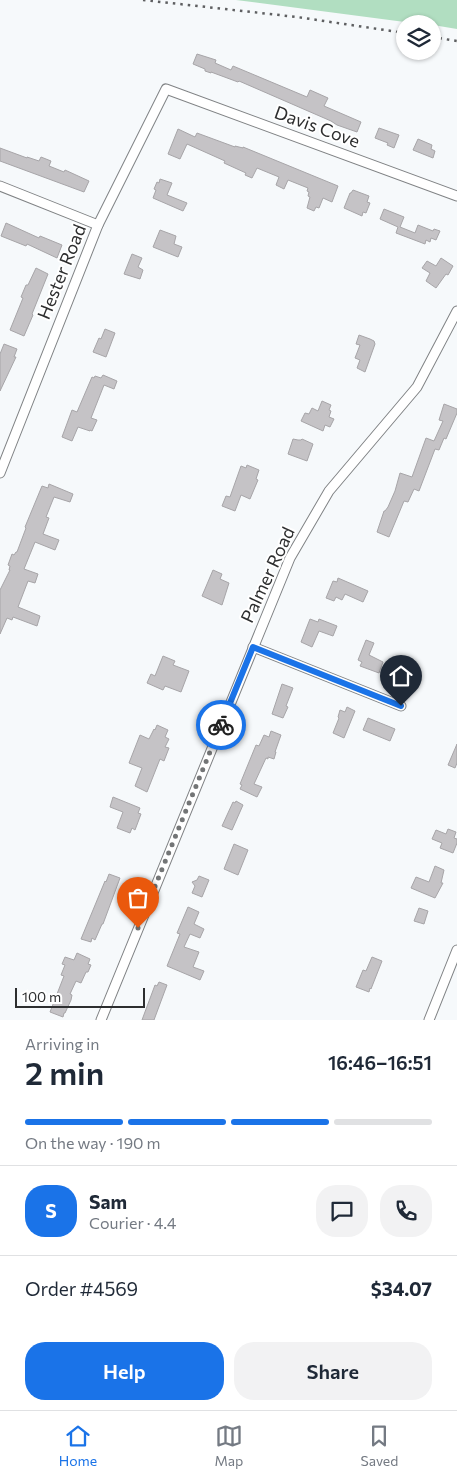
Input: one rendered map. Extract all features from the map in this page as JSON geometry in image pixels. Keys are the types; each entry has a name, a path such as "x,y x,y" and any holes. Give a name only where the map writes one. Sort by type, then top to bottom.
{"street":[{"name":"Davis Cove","path":"166,88 457,196"},
{"name":"Hester Road","path":"0,473 98,225 166,88"},
{"path":"0,186 98,225"},
{"name":"Palmer Road","path":"101,1020 290,558 329,491 416,387 457,311"},
{"path":"253,647 401,706"},
{"path":"428,1020 457,950"}],"green space":[{"path":"236,0 457,0 457,29 441,26 441,15 396,15 396,21"}],"building":[{"path":"197,54 216,60 215,63 231,70 233,66 307,97 310,90 328,98 324,106 361,122 357,132 337,125 239,81 205,71 205,69 193,64"},
{"path":"379,128 399,135 394,148 387,145 388,143 375,138"},
{"path":"178,129 195,137 197,133 235,147 243,147 338,186 332,202 323,198 319,208 316,207 314,211 307,208 310,197 308,196 308,188 288,180 284,189 276,185 279,177 257,168 252,178 245,175 246,173 224,163 225,161 187,144 180,159 168,154"},
{"path":"418,139 432,145 431,149 435,151 433,158 413,150"},
{"path":"0,148 39,161 41,157 51,161 49,166 64,172 65,170 89,181 84,192 0,161"},
{"path":"160,179 172,183 167,195 187,203 183,211 153,198 156,190 154,189"},
{"path":"353,190 369,196 367,202 370,203 366,213 363,212 362,216 344,208"},
{"path":"384,209 404,217 400,227 415,233 418,225 433,231 434,229 440,231 436,240 431,238 430,242 426,240 425,244 396,233 398,227 380,219"},
{"path":"6,223 39,238 40,236 62,245 57,258 27,244 26,246 1,236"},
{"path":"160,230 176,236 174,244 182,247 178,257 153,247"},
{"path":"132,254 142,258 138,267 143,270 140,279 124,274"},
{"path":"441,258 453,266 448,275 446,274 436,288 426,281 430,273 422,268 427,261 436,266"},
{"path":"36,268 48,274 24,336 10,330 23,298 21,297 26,285 28,285"},
{"path":"105,329 115,333 106,357 93,352"},
{"path":"359,335 374,341 375,344 365,372 357,368 360,360 355,358 360,345 356,344"},
{"path":"4,344 17,349 14,357 16,357 0,391 0,354"},
{"path":"103,375 117,381 114,389 104,385 91,418 97,420 92,431 78,427 72,441 62,437 72,410 77,412 92,377 101,378"},
{"path":"322,401 331,405 329,417 334,419 330,427 325,425 323,431 301,421 305,413 309,414 312,408 318,411"},
{"path":"444,404 457,409 457,413 446,439 444,438 439,450 435,449 419,491 414,489 408,502 404,501 389,537 377,532 384,511 388,507 395,491 400,473 412,477 426,438 434,441 443,421 439,420"},
{"path":"293,439 302,439 313,444 307,461 288,454"},
{"path":"247,465 259,470 256,479 258,480 250,499 241,495 235,511 222,506 226,496 230,497 241,466 246,468"},
{"path":"49,484 73,494 70,502 54,497 46,517 49,518 43,534 59,540 55,550 35,542 24,569 38,574 35,583 28,581 18,607 40,616 37,626 13,617 12,620 7,618 0,634 0,590 10,570 8,565 12,554 14,555 17,552 42,486 48,488"},
{"path":"213,570 222,574 220,579 229,583 222,605 202,596"},
{"path":"338,578 368,591 363,602 345,594 342,600 336,597 334,601 326,598 333,581 337,582"},
{"path":"310,619 318,622 319,619 337,626 333,636 319,631 312,647 301,642"},
{"path":"366,640 374,643 369,655 383,662 379,673 360,666 362,662 358,660"},
{"path":"163,656 175,661 173,665 189,671 181,692 165,686 163,690 147,683 151,674 155,676"},
{"path":"402,658 411,661 407,672 414,674 409,686 394,680"},
{"path":"282,684 293,688 283,718 272,714"},
{"path":"347,707 355,711 344,738 333,733 340,710 345,712"},
{"path":"368,718 395,729 390,741 363,730"},
{"path":"157,725 168,730 165,737 169,739 165,747 169,748 164,761 160,759 147,792 135,786 142,768 129,763 140,735 149,739"},
{"path":"271,731 281,735 274,759 266,758 254,784 262,787 257,797 240,789 242,785 240,784 256,745 259,746 264,735 269,737"},
{"path":"457,744 457,763 455,768 448,765"},
{"path":"113,797 140,808 138,813 141,814 135,830 132,828 130,833 117,828 123,812 110,807"},
{"path":"236,801 243,805 232,830 222,826 233,802 235,803"},
{"path":"448,829 456,832 454,838 457,839 457,843 453,853 440,848 442,843 432,839 436,830 446,834"},
{"path":"234,844 248,850 238,875 224,869"},
{"path":"435,866 444,870 441,883 443,883 435,898 411,888 416,877 429,882"},
{"path":"109,874 120,878 103,924 95,940 92,938 91,942 81,939 105,881"},
{"path":"199,876 209,880 202,897 192,893 195,886 192,882 197,880"},
{"path":"188,907 199,912 194,924 204,929 200,938 190,934 184,947 199,952 193,967 204,971 200,980 167,966 180,934 177,933"},
{"path":"419,908 428,911 424,924 414,921"},
{"path":"77,953 90,959 88,964 91,965 81,983 76,981 70,994 72,995 71,1000 63,1017 50,1012 64,976 61,975 65,965 62,964 65,957 74,960"},
{"path":"372,957 382,961 369,992 356,987 363,970 366,971"},
{"path":"159,982 167,985 154,1020 142,1020 155,985 157,986"}],"railway":[{"path":"143,0 297,17 396,32"},
{"path":"441,38 457,41"}],"way so far":[{"path":"138,928 221,725"}],"route":[{"path":"221,725 253,647 401,706"}]}
